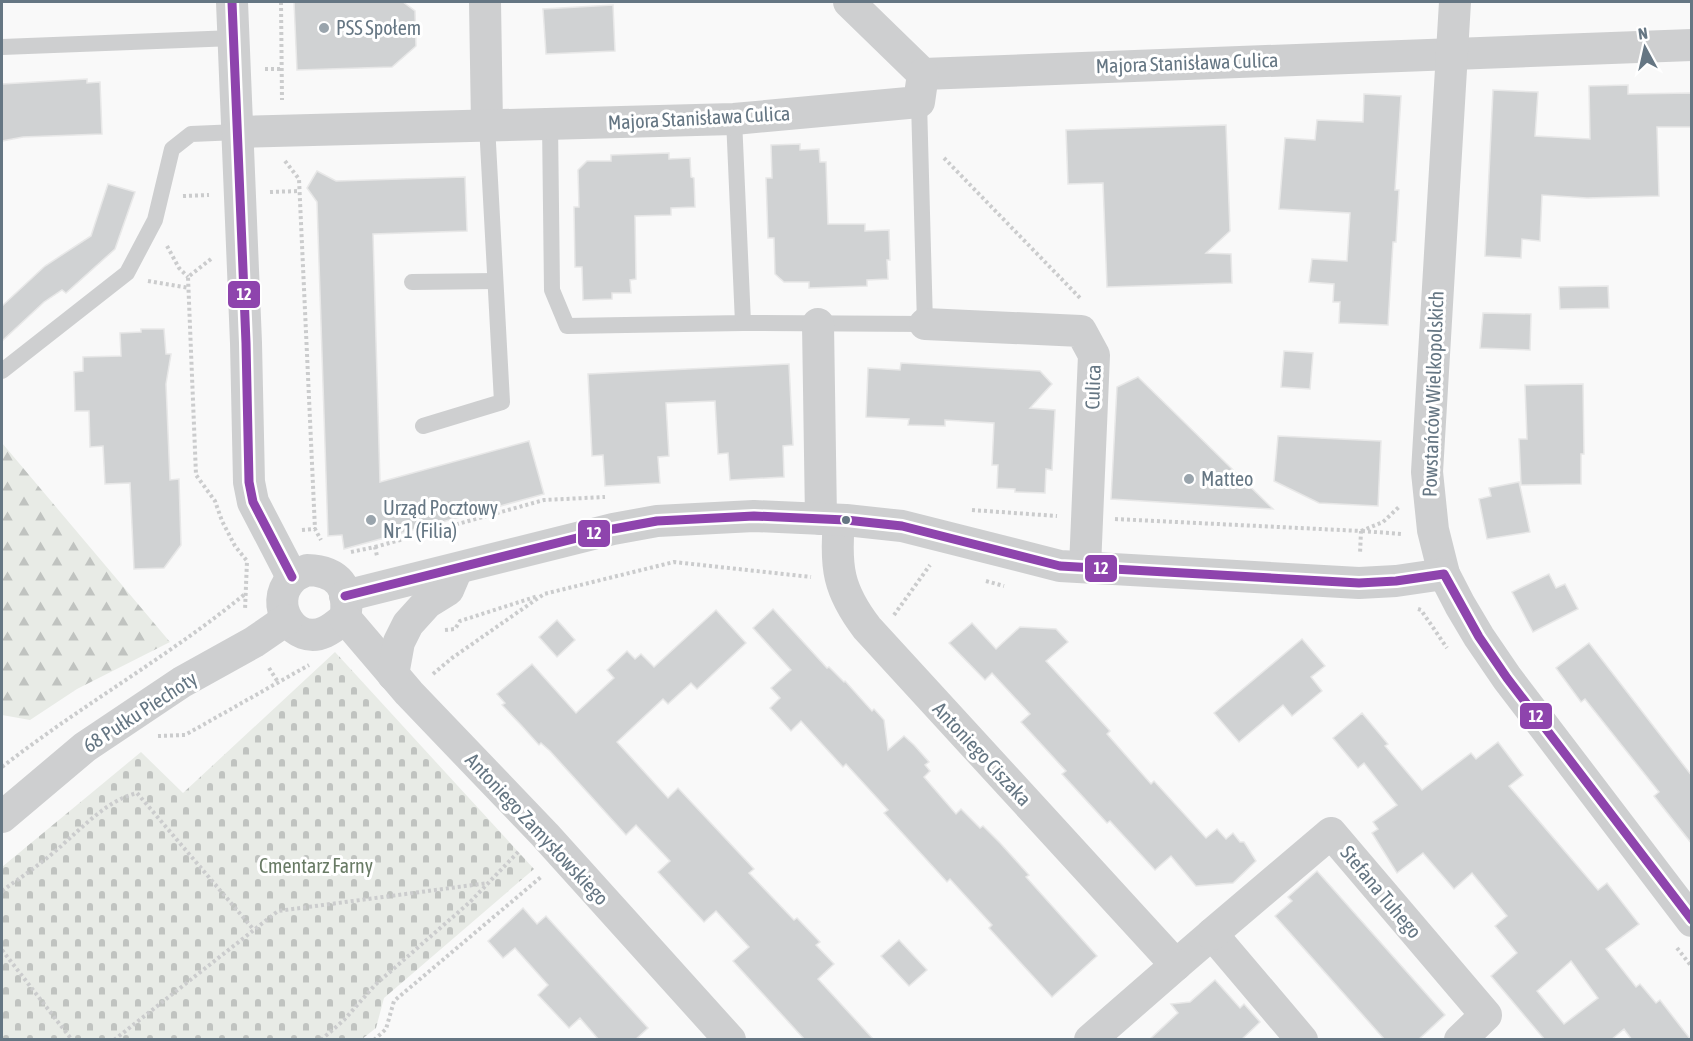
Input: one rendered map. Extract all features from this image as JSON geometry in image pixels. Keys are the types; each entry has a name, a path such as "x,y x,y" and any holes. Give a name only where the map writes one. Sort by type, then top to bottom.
{"street":[{"path":"232,2 249,482 253,502 292,577"},
{"path":"485,2 487,124"},
{"path":"849,2 921,88"},
{"name":"Powstańców Wielkopolskich","path":"1455,2 1427,472 1433,530 1444,574 1479,637 1507,678 1692,921"},
{"name":"Majora Stanisława Culica","path":"238,132 734,119 921,88 1452,53 1692,45"},
{"name":"Antoniego Ciszaka","path":"818,324 830,520 838,574 844,593 867,628 1176,965"},
{"name":"Culica","path":"925,324 1081,331 1094,355 1085,567"},
{"path":"345,607 338,579 323,571 307,570 292,577 283,590 281,605 286,620 297,630 310,634 324,633 345,607 457,569 613,529 657,521 754,516 902,526 1060,566 1359,583 1396,582 1444,574"},
{"path":"393,675 399,642 408,624 427,603 448,590 457,569"},
{"name":"Antoniego Zamysłowskiego","path":"345,607 393,675 565,857 730,1040"},
{"name":"68 Pułku Piechoty","path":"2,817 85,747 182,682 254,642 286,620"},
{"name":"Stefana Tuhego","path":"1212,934 1331,832 1486,1015 1460,1040"},
{"path":"1090,1040 1212,934 1302,1040"}],"lane":[{"path":"2,47 234,38"},
{"path":"550,123 552,290 567,326 743,322 925,324 920,140 921,88"},
{"path":"734,119 743,322"},
{"path":"423,426 502,402 487,124"},
{"path":"2,371 127,273 155,220 172,149 191,134 238,132"},
{"path":"412,282 495,281"}],"path":[{"path":"920,140 931,145 1089,308 1086,339"},
{"path":"300,191 315,529"},
{"path":"148,232 166,245 179,268 188,277"},
{"path":"127,273 150,281 189,288"},
{"path":"970,510 1065,516"},
{"path":"1113,518 1407,534"},
{"path":"1359,583 1361,531"},
{"path":"890,621 934,560"},
{"path":"2,767 44,734 207,625 246,594"},
{"path":"152,736 185,735 318,660"},
{"path":"2,891 48,858 107,808 124,796 137,793 254,930"},
{"path":"321,1040 344,1020 375,985 470,902 518,851"},
{"path":"374,1040 386,1029 394,1000 565,857"},
{"path":"114,1040 278,911 488,883"},
{"path":"2,950 72,1040"}],"green space":[{"path":"2,443 170,642 77,689 30,720 2,715"},
{"name":"Cmentarz Farny","path":"335,652 534,869 384,998 376,1028 362,1039 2,1039 2,867 141,752 183,793"}],"building":[{"path":"294,2 403,2 415,11 416,46 392,67 297,70"},
{"path":"613,5 615,51 546,54 543,9"},
{"path":"87,79 87,83 100,82 102,134 23,137 2,141 2,84"},
{"path":"1628,85 1628,94 1692,93 1692,127 1657,127 1659,196 1587,198 1542,195 1540,241 1522,239 1521,258 1485,256 1493,90 1538,92 1535,136 1590,139 1589,86"},
{"path":"1364,94 1401,96 1395,190 1399,190 1388,325 1339,323 1340,302 1333,302 1334,284 1309,282 1312,259 1347,261 1350,213 1279,209 1285,138 1315,140 1317,120 1363,122"},
{"path":"1226,125 1230,231 1206,253 1231,254 1232,283 1107,287 1103,183 1068,184 1066,130"},
{"path":"800,144 800,150 819,149 820,162 826,162 828,224 865,224 865,231 889,230 888,279 867,280 867,286 809,288 809,282 784,282 775,274 774,238 768,238 766,178 772,178 771,145"},
{"path":"669,153 669,159 690,158 691,177 694,178 695,207 671,208 671,215 635,216 636,279 630,280 631,293 612,293 612,299 583,300 582,267 575,267 574,207 579,207 578,170 587,161 611,161 611,155"},
{"path":"317,171 336,181 465,177 467,231 373,234 380,482 529,441 544,494 344,549 342,535 328,536 317,202 307,188"},
{"path":"108,184 135,192 115,249 66,293 62,290 44,302 2,341 2,306 45,266 91,236"},
{"path":"1608,286 1609,308 1560,309 1559,287"},
{"path":"1483,313 1531,314 1530,350 1480,348"},
{"path":"141,329 164,329 166,354 171,354 166,384 170,480 179,479 181,545 164,568 134,569 130,483 105,484 103,446 90,447 89,411 75,411 74,372 83,371 83,357 121,356 120,333 141,332"},
{"path":"1284,351 1313,353 1310,389 1281,387"},
{"path":"901,363 1040,371 1052,384 1030,408 1055,410 1052,470 1046,469 1045,493 1015,492 1015,489 997,488 998,465 992,465 994,423 945,420 945,426 908,425 909,419 866,417 868,368 900,370"},
{"path":"789,364 793,445 783,446 784,477 730,480 728,453 718,454 715,401 666,403 669,456 658,457 660,483 605,486 603,455 592,456 588,374"},
{"path":"1138,377 1273,509 1111,499 1117,387"},
{"path":"1583,384 1584,454 1581,454 1581,484 1521,485 1519,439 1527,439 1525,385"},
{"path":"1278,436 1381,441 1378,506 1319,503 1274,481"},
{"path":"1519,482 1530,532 1487,539 1479,499 1491,496 1489,488"},
{"path":"1549,574 1556,588 1565,584 1578,609 1533,632 1512,592"},
{"path":"773,609 827,668 829,667 845,681 872,711 874,709 884,720 888,750 904,736 914,745 929,762 925,765 930,771 924,777 956,814 961,809 980,828 983,826 1000,843 1029,875 1026,877 1097,956 1052,997 989,928 992,925 950,879 947,882 884,813 888,810 846,764 843,767 801,721 791,731 770,708 780,698 771,688 791,670 753,628"},
{"path":"716,610 746,643 697,689 691,683 668,704 663,699 617,742 668,798 678,788 754,869 749,873 794,920 797,918 820,942 816,945 834,964 818,979 874,1040 805,1040 733,961 749,947 716,911 704,922 658,872 670,861 636,825 626,835 550,751 541,743 539,745 502,705 505,703 497,694 532,664 576,713 614,678 607,670 627,651 635,659 641,654 654,667"},
{"path":"557,620 575,640 557,657 539,637"},
{"path":"972,623 996,649 1020,627 1056,629 1068,642 1046,661 1110,731 1107,734 1151,784 1154,781 1206,838 1217,829 1226,839 1233,833 1240,842 1244,842 1256,861 1233,883 1196,886 1171,856 1155,870 1062,774 1066,771 1021,722 1030,714 992,673 985,680 949,643"},
{"path":"1302,639 1325,666 1311,677 1322,691 1292,716 1283,705 1239,742 1214,713"},
{"path":"1589,643 1692,776 1692,844 1654,796 1659,792 1585,699 1581,702 1556,668"},
{"path":"1362,713 1388,744 1385,746 1422,790 1471,753 1476,759 1498,742 1523,775 1509,786 1598,890 1607,883 1639,924 1606,949 1636,987 1640,984 1656,1003 1660,1000 1691,1040 1632,1040 1624,1029 1611,1040 1545,1040 1491,976 1517,953 1495,926 1507,916 1472,873 1454,889 1423,853 1397,873 1372,833 1378,829 1373,822 1397,805 1364,763 1358,768 1333,738","holes":["1571,961 1598,998 1564,1024 1537,991"]},
{"path":"1317,871 1445,1015 1418,1040 1385,1040 1275,916 1292,901 1288,897"},
{"path":"523,908 537,924 546,916 648,1028 635,1040 599,1040 580,1018 569,1028 538,995 548,985 515,948 503,958 488,941"},
{"path":"899,940 927,970 909,986 881,956"},
{"path":"1215,980 1240,1008 1244,1004 1260,1022 1241,1040 1149,1040 1178,1013 1171,1004 1190,1002"}],"transit line":[{"name":"12","path":"232,2 246,343 249,482 253,502 292,577"},
{"name":"12","path":"345,596 613,529 657,521 754,516 846,520 902,526 1060,566 1359,583 1396,581 1444,574 1479,637 1507,678 1692,920"}],"place":[{"name":"PSS Społem","path":"324,28"},
{"name":"Matteo","path":"1189,479"},
{"name":"Urząd Pocztowy Nr 1 (Filia)","path":"371,520"}]}
